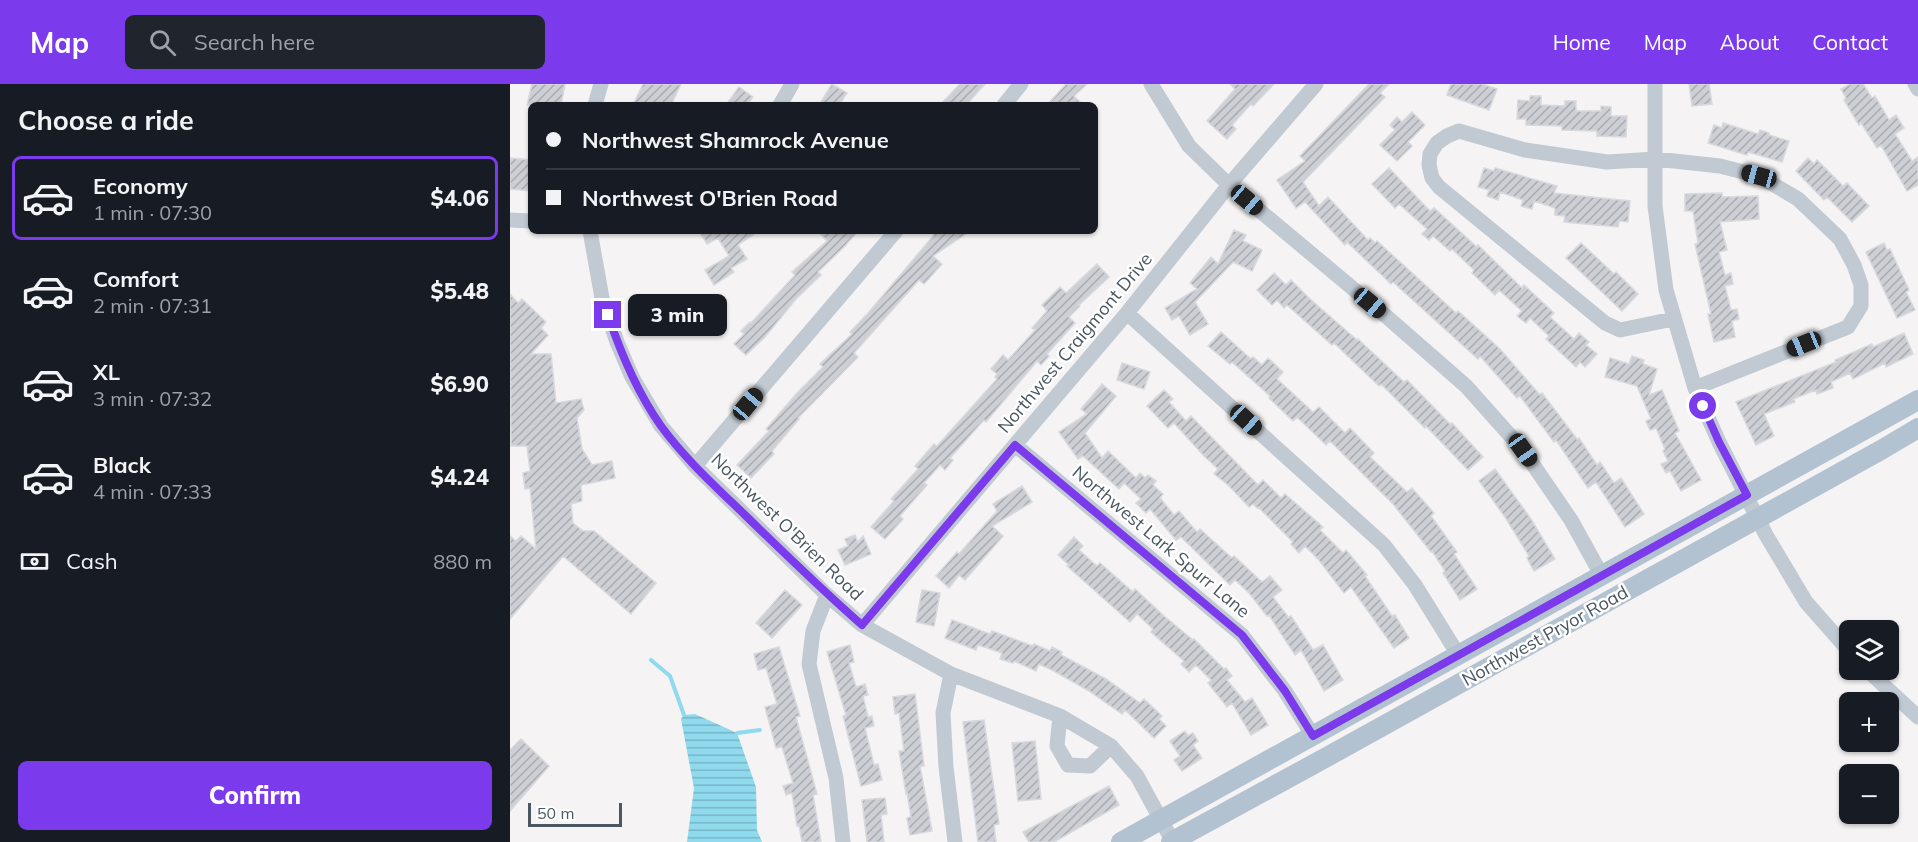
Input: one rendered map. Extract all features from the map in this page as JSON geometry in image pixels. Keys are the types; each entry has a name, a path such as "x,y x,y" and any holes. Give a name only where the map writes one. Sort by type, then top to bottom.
{"main road":[{"name":"Northwest Pryor Road","path":"1121,842 1918,400"},
{"name":"Northwest Pryor Road","path":"1172,842 1918,428"}],"street":[{"path":"596,102 600,84"},
{"path":"782,102 792,84"},
{"path":"1006,102 1021,84"},
{"path":"1151,84 1189,146 1229,185 1388,317 1466,386 1523,450 1561,504 1602,576"},
{"name":"Northwest Craigmont Drive","path":"862,625 1127,313 1229,185 1316,84"},
{"path":"1655,84 1655,206 1666,290 1695,388 1719,442 1766,535 1806,602 1839,640"},
{"path":"1915,84 1918,89"},
{"path":"1673,319 1620,330 1605,323 1439,187 1432,178 1428,165 1430,154 1437,143 1459,131 1525,150 1607,162 1656,159 1720,166 1759,176 1798,199 1840,239 1854,265 1861,285 1860,306 1848,327 1695,388"},
{"path":"510,220 528,221"},
{"name":"Northwest O'Brien Road","path":"591,234 602,298 628,368 661,426 694,466 862,625 951,674 1060,716 1111,747 1137,776 1172,842"},
{"path":"694,466 893,234"},
{"path":"1127,313 1384,545 1415,585 1459,656"},
{"name":"Northwest Lark Spurr Lane","path":"1015,445 1242,635 1285,691 1313,736"},
{"path":"828,595 813,631 809,664 836,778 843,842"},
{"path":"951,674 943,713 946,767 955,842"},
{"path":"1878,680 1918,717"},
{"path":"1060,716 1057,746 1068,765 1090,766 1111,747"}],"water":[{"path":"695,714 737,733 756,787 757,830 762,842 687,842 694,788 681,719 684,715"}],"building":[{"path":"532,84 565,84 562,102 528,102 527,105"},
{"path":"643,84 681,84 672,102 634,102"},
{"path":"832,84 847,93 841,102 821,102"},
{"path":"960,84 985,84 969,102 943,102"},
{"path":"1066,84 1087,84 1074,96 1080,102 1050,102"},
{"path":"1230,84 1274,84 1232,125 1236,129 1227,139 1207,121 1235,89"},
{"path":"1369,84 1389,84 1380,93 1385,97 1303,182 1319,206 1328,197 1368,240 1370,238 1375,243 1377,241 1456,313 1458,311 1500,349 1540,395 1542,393 1577,439 1579,438 1597,465 1600,462 1614,483 1621,478 1644,514 1625,527 1596,482 1588,488 1556,440 1554,442 1520,396 1517,398 1480,356 1478,359 1393,282 1391,284 1347,242 1345,245 1305,202 1296,208 1277,180 1305,161 1300,156"},
{"path":"1451,84 1482,84 1497,89 1489,110 1447,95"},
{"path":"1689,84 1709,84 1712,104 1692,106"},
{"path":"1850,84 1863,84 1872,98 1875,96 1889,120 1896,115 1904,128 1895,134 1912,161 1918,157 1918,185 1907,191 1881,145 1877,148 1861,123 1859,125 1844,100 1846,98 1841,89"},
{"path":"739,87 753,97 749,102 728,102"},
{"path":"1530,96 1541,96 1541,105 1565,106 1565,101 1576,101 1576,111 1601,111 1601,106 1611,107 1611,116 1627,116 1626,137 1597,136 1597,131 1562,130 1562,126 1526,125 1526,119 1517,119 1518,100 1530,101"},
{"path":"1412,112 1425,125 1408,142 1412,146 1397,161 1380,145 1395,130 1390,125 1397,117 1402,122"},
{"path":"1723,123 1758,134 1760,130 1789,141 1782,162 1748,152 1747,155 1708,143 1714,125 1722,128"},
{"path":"510,158 528,160 528,191 510,189"},
{"path":"1808,158 1814,164 1817,160 1843,186 1847,183 1869,206 1852,222 1827,197 1824,200 1796,171"},
{"path":"1389,168 1430,211 1434,208 1477,247 1478,245 1522,288 1524,285 1554,313 1550,317 1574,339 1579,333 1589,342 1586,345 1597,354 1585,367 1580,362 1576,367 1546,339 1549,336 1530,318 1526,323 1517,316 1522,311 1499,290 1495,295 1452,249 1450,251 1433,236 1429,240 1422,234 1427,229 1399,204 1395,208 1372,184"},
{"path":"1484,168 1494,171 1495,168 1557,186 1554,193 1630,201 1628,222 1619,221 1618,227 1564,222 1565,216 1555,215 1555,208 1534,201 1532,209 1521,206 1523,200 1500,192 1498,200 1487,196 1489,190 1478,187"},
{"path":"1722,193 1722,197 1758,196 1759,219 1720,222 1727,250 1719,252 1725,275 1731,273 1733,284 1725,286 1731,310 1737,309 1739,319 1732,321 1735,337 1714,342 1708,314 1711,314 1695,244 1698,243 1693,211 1685,211 1685,194"},
{"path":"1234,230 1246,235 1243,241 1262,250 1252,271 1233,262 1195,302 1208,324 1190,335 1179,316 1172,320 1165,308 1197,289 1190,283 1211,257 1218,264"},
{"path":"701,234 754,234 738,245 747,259 731,268 734,272 714,285 705,270 729,256 718,238 707,244"},
{"path":"821,234 855,234 818,272 821,275 796,299 765,337 746,355 734,344 744,334 741,331 795,275 792,272 827,241"},
{"path":"966,234 933,256 942,264 924,284 919,280 854,353 858,357 798,418 772,451 774,454 751,478 737,465 769,431 766,429 797,393 823,367 820,364 852,334 850,332 934,235"},
{"path":"1581,243 1638,294 1622,311 1566,258"},
{"path":"1884,243 1887,250 1890,249 1909,290 1906,292 1915,310 1897,318 1866,252"},
{"path":"1097,264 1109,277 1069,317 1075,323 1047,354 1049,356 1041,365 1037,361 986,422 984,420 950,458 953,460 945,470 940,465 924,483 927,485 900,516 903,519 885,539 871,527 894,501 891,499 918,469 915,466 934,444 937,446 997,379 995,377 997,374 991,369 1003,355 1008,360 1035,330 1032,328 1047,311 1042,305 1060,287 1066,293"},
{"path":"1274,273 1286,285 1291,280 1404,382 1407,380 1450,424 1452,423 1483,457 1468,470 1426,426 1425,428 1381,384 1379,386 1334,343 1332,345 1287,305 1284,308 1277,300 1272,305 1257,290"},
{"path":"510,294 518,303 522,299 546,322 541,328 548,335 531,354 551,354 556,403 581,399 584,410 577,418 582,449 592,465 612,461 615,478 581,485 582,501 571,504 573,523 583,531 594,531 656,583 631,614 563,556 510,619 510,536 516,541 521,536 536,549 530,488 525,489 523,473 530,471 527,446 511,446"},
{"path":"1221,332 1251,359 1253,357 1262,365 1268,358 1283,372 1277,379 1313,412 1319,407 1345,433 1350,428 1374,453 1370,457 1407,492 1412,488 1434,513 1431,516 1457,552 1454,554 1477,589 1460,600 1432,551 1393,504 1330,441 1326,445 1297,417 1293,421 1269,398 1270,396 1232,362 1230,364 1208,346"},
{"path":"1904,333 1913,354 1886,367 1885,363 1853,379 1850,373 1831,382 1833,388 1817,394 1816,390 1793,399 1795,402 1764,414 1774,436 1756,445 1736,402 1836,362 1835,360 1872,344 1873,347"},
{"path":"1632,356 1644,360 1643,364 1657,369 1649,395 1662,390 1679,431 1675,433 1701,480 1681,491 1670,471 1666,473 1661,464 1668,461 1663,451 1665,449 1656,428 1650,430 1646,421 1651,419 1637,386 1605,377 1610,358 1629,364"},
{"path":"1122,363 1150,372 1144,389 1117,380"},
{"path":"1102,384 1116,396 1085,433 1102,458 1108,451 1136,478 1140,473 1145,478 1148,475 1156,481 1153,485 1163,494 1160,498 1174,515 1179,511 1197,532 1200,529 1262,582 1270,576 1282,590 1273,597 1289,618 1291,616 1313,650 1323,645 1343,680 1324,691 1301,650 1295,655 1269,615 1267,616 1249,593 1235,580 1230,585 1181,537 1176,540 1150,509 1146,513 1136,503 1141,499 1124,483 1119,489 1083,456 1078,459 1059,432 1087,414 1081,409"},
{"path":"1164,390 1173,399 1169,402 1186,421 1191,416 1258,485 1263,480 1281,498 1285,494 1323,527 1320,530 1343,553 1346,550 1367,575 1365,576 1392,616 1395,615 1409,638 1394,648 1351,587 1344,593 1305,546 1299,553 1291,544 1293,542 1258,507 1253,504 1249,507 1214,474 1218,469 1174,423 1168,428 1147,406"},
{"path":"1495,469 1531,519 1555,559 1534,571 1527,558 1529,556 1479,481"},
{"path":"1022,486 1032,502 992,526 1003,536 965,580 959,575 949,588 936,576 997,511 993,504"},
{"path":"855,535 858,542 863,536 871,554 845,565 838,550 848,546 845,539"},
{"path":"1074,537 1083,546 1079,550 1097,566 1100,563 1133,592 1135,589 1164,616 1194,639 1224,669 1226,668 1232,676 1227,680 1245,702 1252,698 1268,725 1251,735 1232,703 1227,707 1208,683 1211,680 1196,665 1189,672 1181,664 1184,661 1151,632 1153,629 1137,614 1130,622 1067,566 1069,565 1058,555"},
{"path":"785,590 802,605 772,638 756,623"},
{"path":"922,590 940,593 934,626 916,622"},
{"path":"952,620 990,634 992,631 1050,651 1052,647 1062,652 1061,655 1106,679 1140,703 1144,699 1162,716 1159,719 1166,726 1154,738 1125,710 1122,714 1089,691 1052,670 1039,664 1036,671 1014,661 1013,663 1000,659 1002,653 978,645 976,650 945,638"},
{"path":"850,645 854,662 849,663 856,687 865,684 868,695 863,696 868,717 872,716 874,726 865,728 874,765 878,764 882,780 861,786 843,716 846,715 827,652"},
{"path":"779,647 800,716 796,717 817,794 813,795 821,842 802,842 792,793 786,795 783,786 793,783 782,747 776,748 765,707 777,704 766,668 758,670 754,654"},
{"path":"915,694 924,766 920,766 932,831 910,835 907,818 911,817 899,751 904,751 899,713 895,714 893,697"},
{"path":"984,720 999,824 994,825 996,842 978,842 963,722"},
{"path":"1185,731 1188,736 1193,733 1198,741 1193,745 1202,758 1182,771 1174,760 1180,756 1170,741"},
{"path":"521,739 549,766 510,811 510,750"},
{"path":"1035,741 1041,799 1018,801 1012,743"},
{"path":"1109,786 1119,805 1054,842 1029,842 1023,832"},
{"path":"885,798 887,814 881,815 884,842 867,842 862,800"}],"waterway":[{"path":"651,660 670,676 684,715"},
{"path":"737,733 760,730"}],"route":[{"path":"608,315 632,377 661,426 694,466 862,625 1015,445 1242,635 1285,691 1313,736 1747,495 1703,406"}]}
